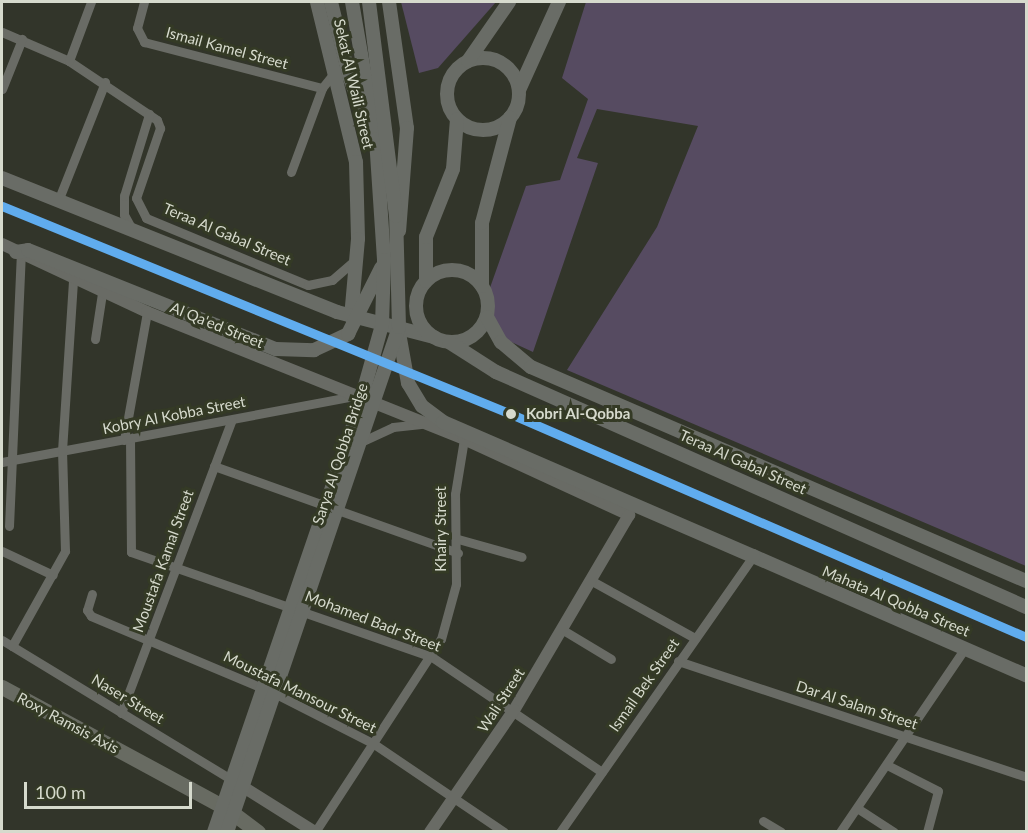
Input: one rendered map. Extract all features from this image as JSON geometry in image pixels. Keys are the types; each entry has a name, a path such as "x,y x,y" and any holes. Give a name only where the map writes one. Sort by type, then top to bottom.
{"main road":[{"name":"Sekat Al Waili Street","path":"317,2 336,71 356,162 357,258 351,317"},
{"path":"331,2 349,76 376,139"},
{"name":"Sarya Al Qobba Bridge","path":"214,831 357,414 382,326 384,260 376,139 352,2"},
{"name":"Sarya Al Qobba Bridge","path":"227,831 399,327 397,242 369,2"},
{"path":"389,2 407,128 397,242"},
{"path":"434,337 418,319 416,303 426,281 426,237 453,169 457,119 449,106 448,84 492,33 509,2"},
{"path":"2,178 351,317 449,342 472,336 487,317 482,286 482,223 519,90 559,2"},
{"path":"467,62 482,58 503,65 519,90"},
{"path":"457,119 484,130 510,118"},
{"path":"19,254 28,250 276,349 314,350 348,334 384,260"},
{"path":"426,281 455,270 482,286"},
{"path":"355,288 372,299 416,303"},
{"name":"Teraa Al Gabal Street","path":"487,317 501,342 523,362 632,412 1026,581"},
{"name":"Mahata Al Qobba Street","path":"399,327 408,383 423,406 443,422 1026,675"},
{"name":"Teraa Al Gabal Street","path":"449,342 489,369 1026,607"},
{"path":"625,428 632,412"},
{"path":"994,593 1004,572"},
{"name":"Roxy Ramsis Axis","path":"2,687 226,808 258,831"}],"street":[{"path":"69,62 91,2"},
{"name":"Ismail Kamel Street","path":"144,2 138,24 139,37 148,43 322,88"},
{"name":"Teraa Al Gabal Street","path":"2,32 22,39 105,82 149,114 160,128 136,193 146,218 308,285 332,280 357,258"},
{"path":"2,89 22,39"},
{"path":"291,172 322,88 336,71"},
{"path":"58,201 105,82"},
{"path":"133,231 123,202 149,114"},
{"name":"Al Qa'ed Street","path":"2,244 102,293 356,399 426,424"},
{"path":"9,526 5,462 19,254"},
{"path":"12,646 65,551 62,452 73,280"},
{"path":"95,339 102,293"},
{"path":"127,439 147,312"},
{"path":"315,831 240,784 363,441 356,399"},
{"name":"Kobry Al Kobba Street","path":"5,462 356,399"},
{"name":"Moustafa Kamal Street","path":"122,712 232,420"},
{"path":"363,441 393,427 426,424 464,439"},
{"name":"Mohamed Badr Street","path":"127,439 129,549 432,657 603,772"},
{"name":"Wali Street","path":"430,831 514,710 629,515 464,439"},
{"name":"Khairy Street","path":"315,831 432,657 451,610 458,552 455,494 464,439"},
{"path":"214,466 458,552"},
{"path":"458,539 522,557"},
{"path":"2,551 53,575"},
{"name":"Ismail Bek Street","path":"560,831 753,556"},
{"path":"592,581 695,638"},
{"name":"Moustafa Mansour Street","path":"92,594 90,615 150,638 273,693 374,744 504,831"},
{"path":"563,630 611,659"},
{"name":"Naser Street","path":"2,640 240,784"},
{"path":"840,831 965,648"},
{"name":"Dar Al Salam Street","path":"678,661 1026,777"},
{"path":"887,765 938,791 927,831"},
{"path":"857,808 894,831"},
{"path":"763,821 781,831"}],"shaded area":[{"path":"401,2 496,2 438,68 419,73"},
{"path":"586,2 1026,2 1026,566 567,370 657,227 698,126 597,109 577,158 598,163 533,352 494,334 486,299 526,186 560,180 588,99 562,78"}],"transit line":[{"path":"2,206 511,414 1026,637"}],"place":[{"name":"Kobri Al-Qobba","path":"511,414"}]}
